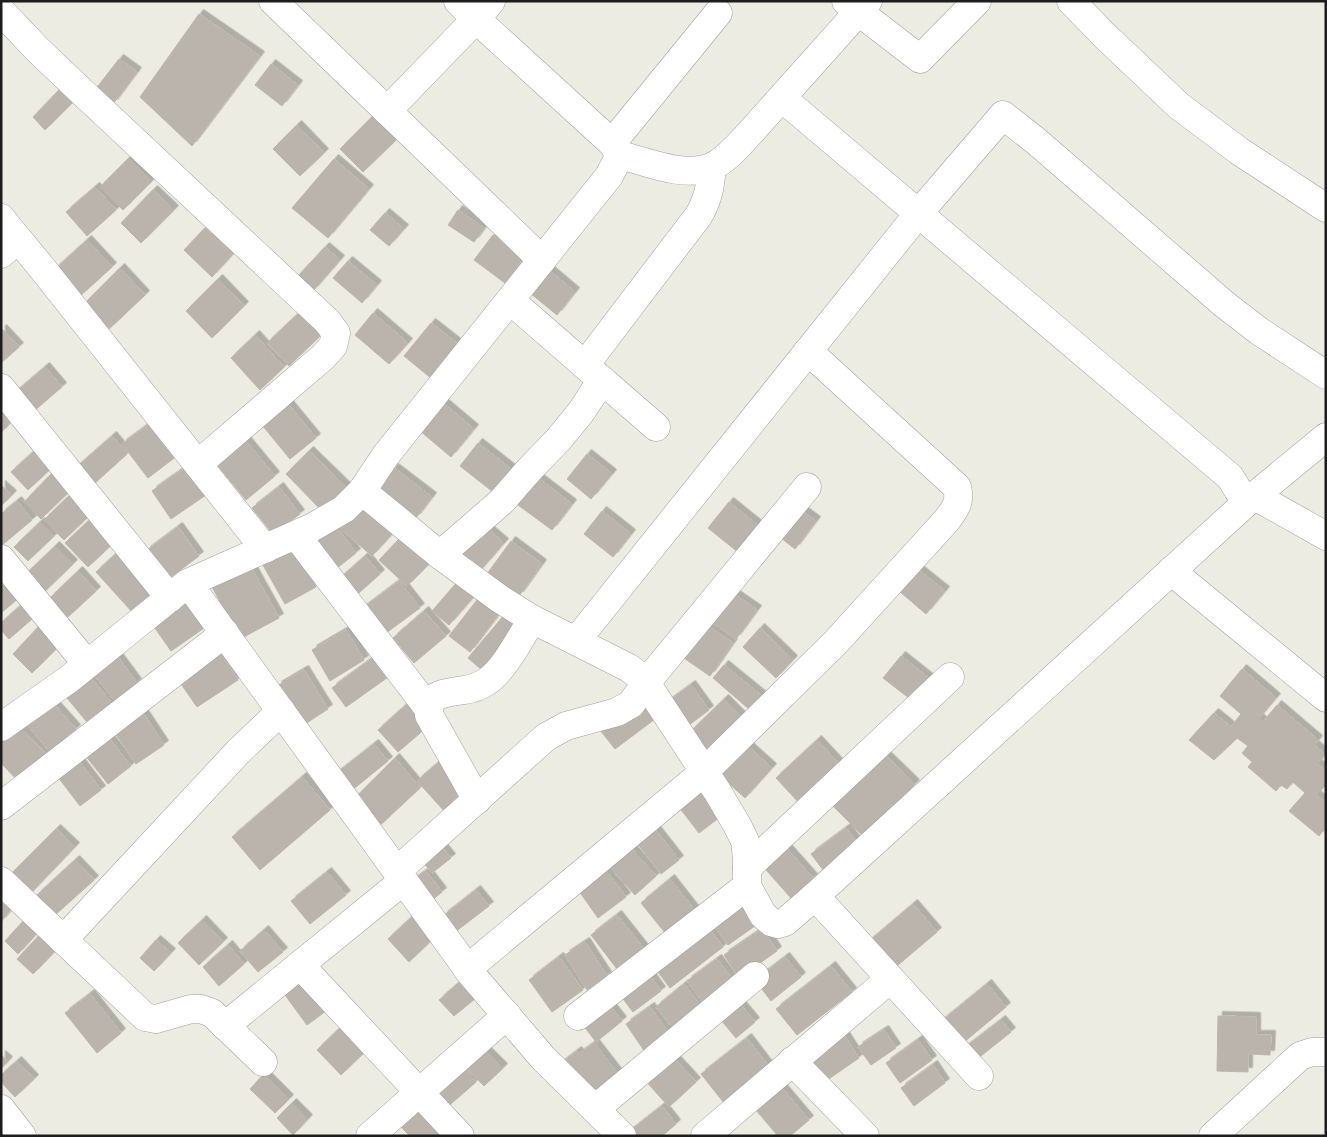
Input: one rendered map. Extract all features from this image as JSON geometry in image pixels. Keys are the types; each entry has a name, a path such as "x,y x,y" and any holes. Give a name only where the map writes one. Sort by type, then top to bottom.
{"street":[{"path":"273,1 542,260"},
{"path":"387,111 475,7 616,149 678,170 694,172 712,167 737,147 782,98 858,5 920,59 977,1"},
{"path":"1077,4 1104,36 1179,106 1239,151 1326,208"},
{"path":"1,11 37,49 327,321 336,333 333,346 323,357 198,464"},
{"path":"1,726 69,678 179,590 313,527 344,509 362,491 386,455 608,176 616,149 718,13"},
{"path":"782,98 1056,328 1230,477 1251,499 1326,536"},
{"path":"576,640 918,214 1003,115 1036,140 1224,304 1259,331 1326,375"},
{"path":"440,555 502,500 558,440 581,412 594,373 706,201 711,184 712,167"},
{"path":"1,218 10,246 42,268 265,549"},
{"path":"510,301 656,427"},
{"path":"467,969 704,772 842,636 946,521 957,506 960,496 957,487 808,351"},
{"path":"1,388 179,590 225,633 467,969 543,1058 622,1136"},
{"path":"362,491 440,555 500,599 532,619 629,668 646,683 737,825 745,841 747,877 763,915 771,922 778,924 785,922 815,896 1251,499 1326,437"},
{"path":"225,1026 300,965 400,876 477,800 546,737 566,726 617,712 631,704 646,683 808,487"},
{"path":"296,535 428,708"},
{"path":"1,558 87,664"},
{"path":"1172,572 1326,698"},
{"path":"477,800 428,715 428,708 432,699 443,693 476,688 488,681 503,665 532,619"},
{"path":"1,806 225,633"},
{"path":"578,1016 747,877 950,678"},
{"path":"63,940 238,752 281,711"},
{"path":"1,790 3,793 1,798"},
{"path":"1,881 145,1017 156,1019 191,1009 202,1009 212,1014 263,1062"},
{"path":"815,896 979,1076"},
{"path":"300,965 460,1136"},
{"path":"595,1109 755,976"},
{"path":"705,1136 890,979"},
{"path":"383,1132 418,1092 507,1015"},
{"path":"1214,1136 1300,1056 1312,1052 1326,1052"},
{"path":"792,1062 864,1136"},
{"path":"1,1109 22,1136"}],"building":[{"path":"199,14 260,56 192,146 140,97"},
{"path":"119,59 137,72 113,104 95,90"},
{"path":"271,64 298,85 282,106 255,85"},
{"path":"62,87 75,100 45,130 33,117"},
{"path":"374,115 397,139 363,172 340,149"},
{"path":"297,125 324,153 300,176 273,149"},
{"path":"129,158 152,181 123,210 100,187"},
{"path":"334,159 369,189 328,238 292,208"},
{"path":"95,187 116,210 87,236 66,212"},
{"path":"153,190 174,210 141,243 121,223"},
{"path":"458,210 484,228 474,242 448,225"},
{"path":"385,213 404,229 389,246 370,230"},
{"path":"205,228 233,254 212,277 184,250"},
{"path":"493,235 523,258 505,283 474,260"},
{"path":"87,240 112,267 79,297 55,269"},
{"path":"325,247 340,260 313,291 297,277"},
{"path":"348,261 377,285 362,303 333,278"},
{"path":"120,268 145,295 108,330 84,304"},
{"path":"549,270 575,292 557,315 530,293"},
{"path":"218,279 244,306 212,338 186,311"},
{"path":"301,311 323,333 289,366 267,343"},
{"path":"373,313 408,343 389,364 355,335"},
{"path":"431,323 459,345 432,379 404,356"},
{"path":"1,330 19,347 1,363"},
{"path":"255,335 284,367 260,390 231,358"},
{"path":"45,367 62,387 28,416 11,396"},
{"path":"436,397 474,429 451,457 413,425"},
{"path":"288,404 316,438 290,459 262,425"},
{"path":"1,412 12,420 1,433"},
{"path":"156,419 182,452 148,478 122,444"},
{"path":"112,436 127,454 86,491 70,473"},
{"path":"246,441 275,476 246,500 218,466"},
{"path":"478,443 511,469 493,492 460,466"},
{"path":"40,446 56,464 28,490 11,472"},
{"path":"309,451 349,490 325,514 286,474"},
{"path":"587,454 612,474 591,499 567,479"},
{"path":"186,467 206,495 171,519 152,491"},
{"path":"57,468 75,486 41,519 24,502"},
{"path":"394,468 432,497 416,518 378,489"},
{"path":"534,475 572,504 552,530 514,502"},
{"path":"1,485 12,495 1,506"},
{"path":"279,487 300,514 273,534 252,508"},
{"path":"74,491 94,511 64,540 44,520"},
{"path":"17,501 32,520 1,546 1,514"},
{"path":"729,502 760,527 739,553 708,528"},
{"path":"362,505 393,533 372,556 341,529"},
{"path":"797,507 816,521 795,549 776,534"},
{"path":"602,511 631,534 613,557 584,534"},
{"path":"96,514 119,538 88,567 65,543"},
{"path":"40,522 54,536 28,561 14,547"},
{"path":"482,524 504,543 477,574 455,554"},
{"path":"335,525 356,553 332,572 310,545"},
{"path":"178,527 199,556 167,580 146,551"},
{"path":"404,534 432,561 407,586 379,560"},
{"path":"291,540 316,587 285,604 259,558"},
{"path":"511,541 542,564 519,596 487,574"},
{"path":"55,546 73,564 38,598 20,580"},
{"path":"120,550 157,590 133,613 96,572"},
{"path":"365,556 380,574 353,598 337,581"},
{"path":"248,562 279,618 240,639 210,583"},
{"path":"910,563 945,591 926,614 892,585"},
{"path":"78,571 96,591 68,617 50,598"},
{"path":"13,577 26,592 1,613 1,587"},
{"path":"459,580 476,594 449,625 432,611"},
{"path":"399,581 420,608 382,636 362,609"},
{"path":"728,590 757,610 736,639 708,619"},
{"path":"186,595 207,626 171,651 150,621"},
{"path":"480,596 501,611 470,652 449,636"},
{"path":"28,599 40,612 9,639 1,630 1,623"},
{"path":"424,611 446,636 414,663 393,638"},
{"path":"505,614 520,627 483,671 468,658"},
{"path":"700,621 733,643 710,676 678,654"},
{"path":"42,623 62,643 32,673 13,654"},
{"path":"760,628 793,660 776,678 743,647"},
{"path":"346,630 364,660 330,681 312,650"},
{"path":"220,653 238,680 197,707 179,681"},
{"path":"377,655 391,675 346,707 332,688"},
{"path":"117,656 137,683 114,700 93,673"},
{"path":"901,656 931,680 914,702 883,678"},
{"path":"724,665 762,696 750,710 713,678"},
{"path":"1242,669 1276,698 1259,718 1263,722 1277,705 1318,740 1314,745 1325,754 1317,764 1324,769 1326,767 1326,787 1316,795 1326,803 1326,827 1319,836 1289,811 1305,793 1293,782 1287,789 1281,785 1276,791 1248,767 1252,762 1242,753 1248,746 1237,738 1214,760 1189,740 1214,713 1231,727 1241,714 1220,696"},
{"path":"304,670 328,709 302,726 277,686"},
{"path":"91,678 115,707 91,727 67,698"},
{"path":"691,685 709,710 681,731 662,706"},
{"path":"645,697 659,716 615,749 600,730"},
{"path":"724,699 741,716 701,754 685,737"},
{"path":"51,701 76,729 50,752 26,723"},
{"path":"407,704 427,727 398,752 378,730"},
{"path":"143,713 164,745 136,764 115,733"},
{"path":"19,726 47,755 19,782 1,763 1,742"},
{"path":"108,737 131,766 108,784 85,755"},
{"path":"741,740 772,768 745,798 714,770"},
{"path":"817,740 841,766 800,804 776,778"},
{"path":"374,744 388,761 346,795 332,777"},
{"path":"881,751 915,784 863,836 827,800"},
{"path":"395,758 420,788 376,829 350,803"},
{"path":"79,761 101,790 80,806 58,777"},
{"path":"439,762 468,794 446,813 417,781"},
{"path":"302,777 330,810 260,870 232,837"},
{"path":"700,783 724,814 699,833 675,802"},
{"path":"654,828 679,860 661,874 636,842"},
{"path":"846,828 859,845 824,871 811,854"},
{"path":"56,829 75,847 28,896 8,877"},
{"path":"437,841 451,858 432,873 418,856"},
{"path":"781,842 813,878 791,898 759,862"},
{"path":"626,843 656,876 635,895 605,862"},
{"path":"75,860 94,880 55,915 37,895"},
{"path":"601,864 626,897 598,918 574,884"},
{"path":"426,871 442,892 425,906 408,884"},
{"path":"327,872 346,895 310,924 291,901"},
{"path":"670,879 695,911 666,934 641,903"},
{"path":"476,890 489,906 455,932 443,916"},
{"path":"1,894 15,904 1,922"},
{"path":"744,895 762,921 728,945 710,920"},
{"path":"913,904 937,932 891,971 867,943"},
{"path":"414,915 435,937 409,962 388,939"},
{"path":"617,915 644,949 617,969 591,935"},
{"path":"26,918 39,931 18,954 5,941"},
{"path":"202,920 223,942 199,965 178,943"},
{"path":"705,923 723,947 670,988 652,964"},
{"path":"46,928 62,944 33,974 17,959"},
{"path":"762,929 777,951 739,978 724,955"},
{"path":"264,930 283,952 258,972 240,951"},
{"path":"156,940 171,953 154,971 140,958"},
{"path":"585,942 607,976 587,990 565,955"},
{"path":"228,945 244,964 219,986 203,967"},
{"path":"559,957 583,990 552,1012 529,980"},
{"path":"785,957 801,977 771,1001 755,980"},
{"path":"717,959 736,984 706,1007 687,981"},
{"path":"831,966 852,992 797,1035 776,1009"},
{"path":"646,970 661,991 633,1012 617,991"},
{"path":"305,981 326,1011 307,1025 285,995"},
{"path":"461,981 476,998 454,1016 439,1000"},
{"path":"684,984 704,1010 676,1032 656,1007"},
{"path":"987,984 1006,1007 957,1048 938,1024"},
{"path":"90,994 121,1033 97,1053 65,1013"},
{"path":"603,997 622,1021 596,1042 577,1017"},
{"path":"735,998 755,1022 736,1038 716,1014"},
{"path":"650,1007 670,1035 645,1052 626,1024"},
{"path":"1218,1016 1256,1017 1256,1035 1271,1035 1270,1055 1248,1054 1248,1072 1217,1071"},
{"path":"348,1020 372,1045 341,1075 317,1050"},
{"path":"1001,1020 1011,1032 972,1063 962,1050"},
{"path":"884,1030 896,1048 871,1065 858,1047"},
{"path":"844,1035 859,1058 823,1083 807,1060"},
{"path":"747,1038 769,1067 724,1103 701,1074"},
{"path":"918,1040 932,1060 900,1083 886,1063"},
{"path":"594,1043 618,1074 595,1092 583,1077 574,1084 560,1064 577,1051 579,1054"},
{"path":"482,1047 503,1068 484,1086 464,1065"},
{"path":"670,1054 696,1082 669,1107 644,1079"},
{"path":"1,1055 8,1061 1,1069"},
{"path":"17,1061 34,1079 15,1097 1,1082 1,1075"},
{"path":"459,1062 476,1082 445,1109 427,1089"},
{"path":"933,1065 945,1083 914,1106 901,1088"},
{"path":"264,1074 289,1099 275,1113 250,1089"},
{"path":"776,1081 809,1120 790,1136 778,1136 750,1103"},
{"path":"418,1097 446,1136 410,1136 395,1121"},
{"path":"292,1103 308,1119 293,1135 277,1118"},
{"path":"662,1106 676,1124 662,1136 625,1135"}]}
